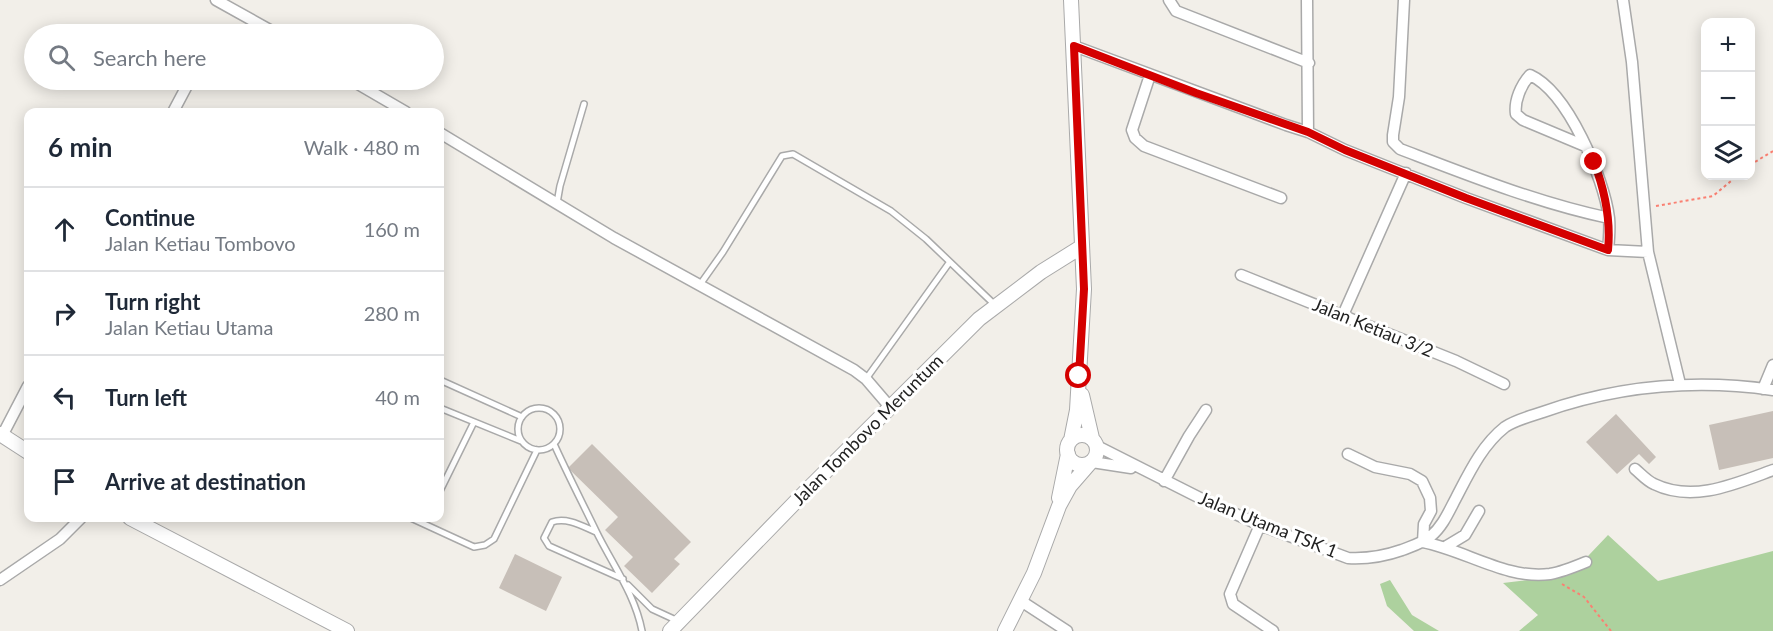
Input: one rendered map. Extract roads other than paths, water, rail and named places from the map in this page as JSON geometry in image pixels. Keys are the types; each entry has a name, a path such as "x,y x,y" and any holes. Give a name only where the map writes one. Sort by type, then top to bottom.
{"street":[{"path":"216,0 259,24"},
{"path":"1059,506 1059,492 1077,410 1084,289 1071,0"},
{"path":"1169,0 1176,11 1308,63"},
{"path":"1307,0 1308,132"},
{"path":"1404,0 1399,97 1393,142 1400,149 1534,198 1609,218"},
{"path":"1623,0 1632,62 1648,252 1680,384"},
{"path":"1074,46 1308,132 1345,150 1608,250 1648,252"},
{"path":"1150,75 1132,130 1135,138 1144,146 1281,198"},
{"path":"1585,146 1522,120 1516,114 1515,106 1523,82 1530,75 1542,80 1557,98 1585,146 1599,175 1609,218 1608,250"},
{"path":"179,108 186,90"},
{"path":"368,90 399,108"},
{"path":"444,135 699,286 854,370 866,379 890,407"},
{"path":"1343,315 1406,173"},
{"name":"Jalan Tombovo Meruntum","path":"674,626 979,319 1041,272 1081,247"},
{"name":"Jalan Ketiau 3/2","path":"1241,275 1456,361 1504,384"},
{"path":"1768,389 1773,366"},
{"name":"Jalan Utama TSK 1","path":"1146,472 1260,525 1348,558 1376,557 1423,542 1439,528 1488,443 1507,426 1579,400 1680,384 1768,389"},
{"path":"1005,631 1034,573 1059,506 1070,486 1097,454 1079,387"},
{"path":"24,393 1,435 24,449"},
{"path":"1164,481 1206,410"},
{"path":"1069,447 1083,435 1146,472"},
{"path":"1069,447 1076,464 1091,462 1119,465 1146,472"},
{"path":"1348,454 1375,467 1410,474 1422,482 1430,498 1431,511 1424,524 1423,542 1446,547 1518,574 1547,574 1563,571 1586,562"},
{"path":"1635,469 1651,483 1666,489 1690,492 1715,491 1773,470"},
{"path":"1446,547 1465,535 1479,511"},
{"path":"0,580 60,538 77,522"},
{"path":"138,522 347,631"},
{"path":"1260,525 1230,594 1233,603 1273,631"},
{"path":"1021,601 1060,629"}],"lane":[{"path":"557,204 584,104"},
{"path":"699,286 723,252 782,156 793,154 891,211 926,239 996,306"},
{"path":"866,379 949,263"},
{"path":"444,382 522,417"},
{"path":"536,408 545,409 558,419 559,436 554,444 546,449 537,450 528,447 522,441 518,433 518,425 528,411 536,408"},
{"path":"444,410 522,441"},
{"path":"444,483 474,422"},
{"path":"554,444 596,532 624,580 639,617 642,631"},
{"path":"429,522 474,547 490,543 537,450"},
{"path":"596,532 569,521 559,520 552,522 544,538 549,546 624,580 652,609 674,626"}]}
